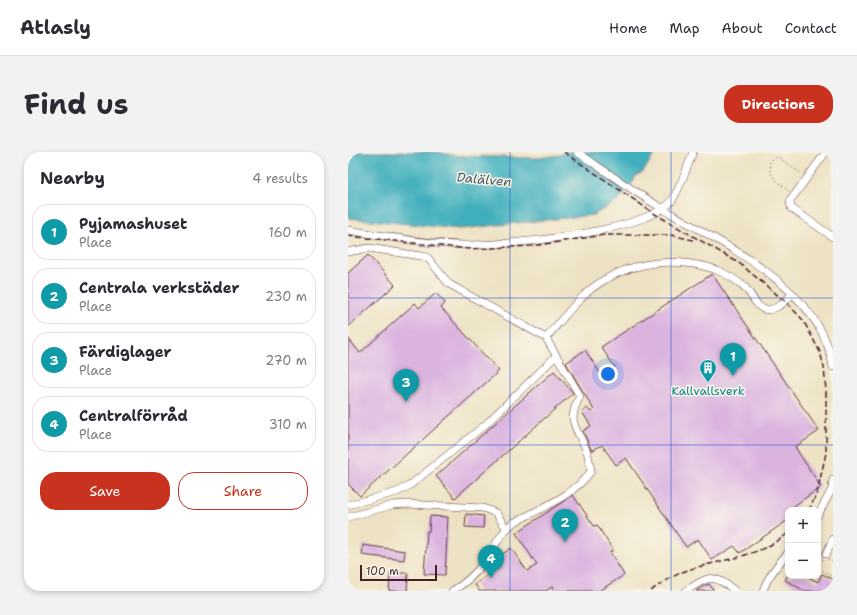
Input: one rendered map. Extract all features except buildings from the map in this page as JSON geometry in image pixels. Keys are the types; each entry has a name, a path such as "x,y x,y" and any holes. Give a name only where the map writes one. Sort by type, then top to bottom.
{"street":[{"path":"577,152 638,194 723,242 754,262 792,293 821,331 833,367"},
{"path":"348,230 463,245 518,242 616,228 655,214 670,203 694,152"},
{"path":"826,152 794,196 790,205 791,208 833,237"},
{"path":"348,252 369,248 426,258 449,284 546,338 580,396 574,407 572,416 577,434 587,452 591,471 584,481 572,490 506,528 486,560 476,571 452,591"},
{"path":"546,338 590,290 609,276 628,269 659,262 705,266 722,273 741,283 748,290 758,306 764,309 773,309 787,302 792,293"},
{"path":"348,505 396,492 409,486 485,425 556,356"},
{"path":"821,509 832,489 833,480"},
{"path":"348,517 393,505 406,504 483,508 496,513 506,528"},
{"path":"826,554 833,540"},
{"path":"763,591 765,584 779,562 785,556"},
{"path":"686,591 702,580 711,578 721,579 735,591"}],"path":[{"path":"794,196 772,176 769,169 771,160 778,157 784,159 807,178"},
{"path":"826,554 818,568 833,577"}],"water":[{"name":"Dalälven","path":"348,152 436,152 459,156 537,158 560,155 564,152 656,152 643,172 635,176 634,181 618,201 593,215 460,229 348,218"}],"railway":[{"path":"564,152 655,214 739,263 787,303 803,320 820,352 824,367 826,391 826,453 817,493 810,507"},
{"path":"348,236 470,249 532,246 604,235 671,235 693,240"},
{"path":"651,591 667,580 685,571 752,553 765,548 785,535"}],"place":[{"name":"Pyjamashuset","path":"733,376"},
{"name":"Kallvallsverk","path":"708,383"},
{"name":"Färdiglager","path":"406,402"},
{"name":"Centrala verkstäder","path":"565,542"},
{"name":"Centralförråd","path":"491,578"}]}
